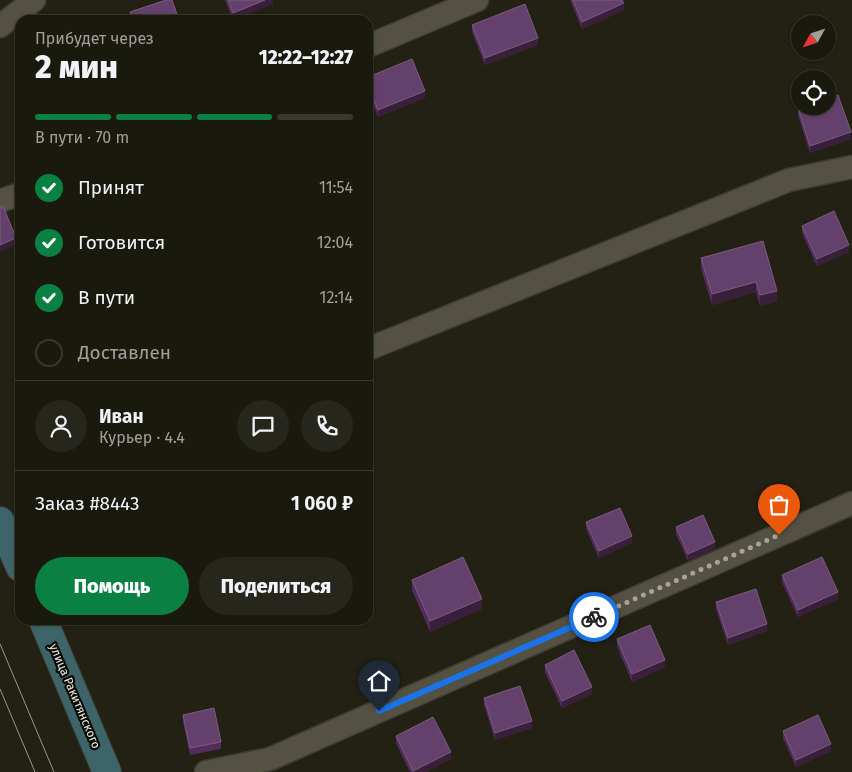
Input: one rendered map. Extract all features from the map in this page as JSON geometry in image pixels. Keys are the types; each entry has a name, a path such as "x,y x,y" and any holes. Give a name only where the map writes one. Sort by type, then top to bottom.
{"main road":[{"path":"0,521 15,556"},
{"name":"улица Ракитянского","path":"45,625 107,772"}],"street":[{"path":"0,26 34,0"},
{"path":"373,44 477,0"},
{"path":"373,347 789,180 852,167"},
{"path":"0,200 15,196"},
{"path":"206,772 271,766 852,503"}],"building":[{"path":"166,0 172,0 177,15 131,15 130,12"},
{"path":"228,0 265,0 233,13"},
{"path":"573,0 622,0 624,3 582,22"},
{"path":"525,4 538,38 485,58 472,25"},
{"path":"412,59 425,91 378,110 373,97 373,75"},
{"path":"838,95 851,132 810,146 800,115 836,115 836,96"},
{"path":"3,206 15,238 0,245 0,207"},
{"path":"834,211 849,245 817,259 802,226"},
{"path":"763,241 777,291 760,295 756,282 712,294 701,258"},
{"path":"620,508 632,536 599,551 586,522"},
{"path":"703,515 715,542 688,554 676,527"},
{"path":"463,557 482,599 430,621 412,580"},
{"path":"822,557 838,592 798,610 782,575"},
{"path":"756,589 767,624 728,638 716,602"},
{"path":"650,625 665,660 632,674 617,639"},
{"path":"574,650 592,687 562,701 545,665"},
{"path":"520,686 532,721 495,733 484,698"},
{"path":"214,708 221,742 190,748 183,715"},
{"path":"818,715 831,744 796,760 783,731"},
{"path":"433,717 451,752 413,771 396,736"}],"tram line":[{"path":"0,644 54,772"},
{"path":"0,689 35,772"}],"way so far":[{"path":"594,617 779,535"}],"route":[{"path":"379,711 594,617"}]}
